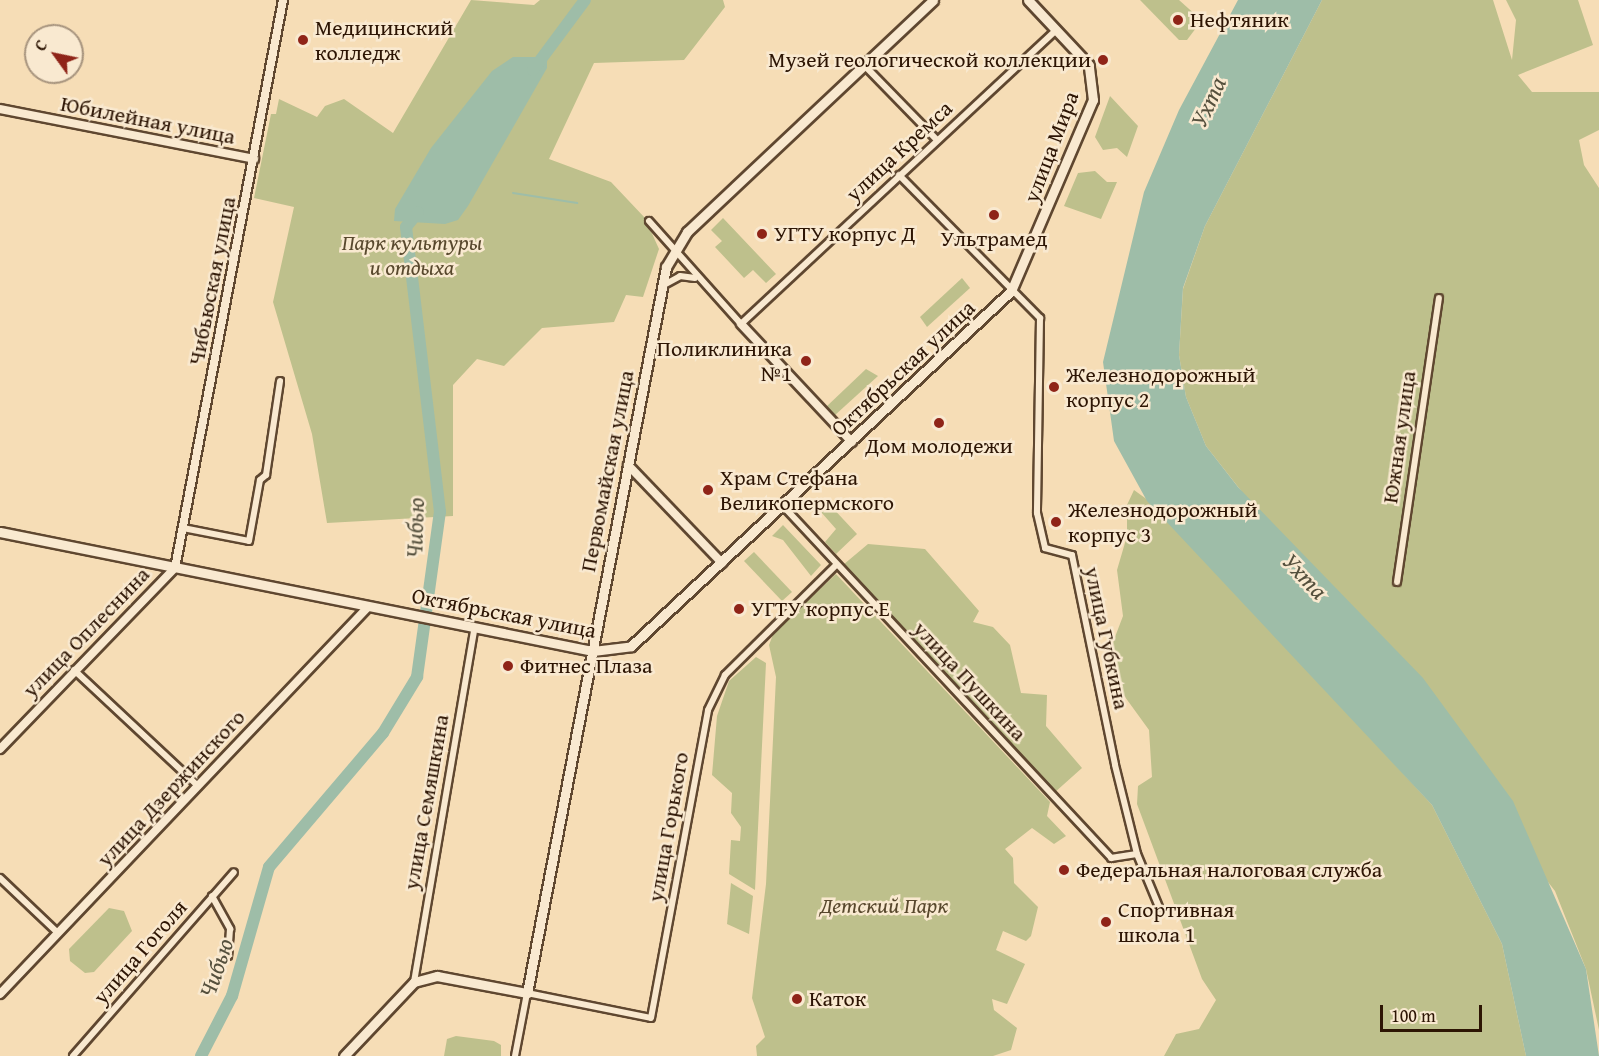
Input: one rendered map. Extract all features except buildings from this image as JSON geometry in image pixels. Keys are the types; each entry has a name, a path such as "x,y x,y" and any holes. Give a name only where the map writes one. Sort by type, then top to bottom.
{"main road":[{"name":"Первомайская улица","path":"527,993 661,288 673,252 687,232 933,0"},
{"name":"улица Мира","path":"1011,291 1094,100 1089,65 1028,0"},
{"name":"Октябрьская улица","path":"0,532 593,651 631,646 784,507 1011,291"},
{"path":"344,1056 414,982 437,976 527,993"}],"street":[{"name":"Чибьюская улица","path":"175,568 283,0"},
{"name":"улица Кремса","path":"741,324 1056,30"},
{"path":"864,64 937,140"},
{"name":"Юбилейная улица","path":"0,109 254,159"},
{"path":"899,175 1011,291"},
{"path":"649,221 696,278 852,442"},
{"path":"661,288 680,276 696,278"},
{"name":"улица Губкина","path":"1011,291 1040,318 1037,513 1045,548 1072,555 1137,854 1159,907"},
{"name":"Южная улица","path":"1397,582 1439,298"},
{"path":"183,528 249,541 260,480 266,475 280,381"},
{"path":"628,465 722,563"},
{"name":"улица Пушкина","path":"784,507 1111,858 1137,854"},
{"name":"улица Горького","path":"527,993 651,1018 708,710 725,675 836,565"},
{"name":"улица Оплеснина","path":"0,749 175,568"},
{"name":"улица Дзержинского","path":"0,994 368,607"},
{"name":"улица Семяшкина","path":"414,982 475,627"},
{"path":"74,670 198,786"},
{"name":"улица Гоголя","path":"73,1056 234,872"},
{"path":"0,878 58,933"},
{"path":"212,896 230,929 228,956"},
{"name":"Первомайская улица","path":"515,1056 527,993"}],"green space":[{"name":"Парк культуры и отдыха","path":"471,0 534,5 540,0 723,0 725,7 684,60 594,63 549,159 611,182 645,218 659,249 643,297 626,295 614,322 542,328 504,366 477,359 453,385 453,516 327,523 312,434 273,302 294,207 254,198 271,114 276,114 279,99 317,117 325,106 344,99 393,133"},
{"name":"Нефтяник","path":"1140,0 1179,0 1198,17 1199,24 1187,40 1179,40"},
{"path":"1322,0 1493,0 1512,60 1516,20 1506,0 1578,0 1593,45 1518,75 1532,92 1599,92 1599,130 1579,140 1584,165 1599,188 1599,1030 1586,969 1555,891 1206,446 1186,397 1179,355 1183,289 1205,226"},
{"path":"1110,96 1138,126 1127,157 1117,148 1103,150 1095,137"},
{"path":"1095,171 1107,182 1117,182 1101,219 1064,206 1078,173"},
{"path":"723,218 776,274 766,283 753,270 744,278 715,247 722,241 711,230"},
{"path":"962,278 970,288 927,327 920,317"},
{"path":"866,369 878,376 834,416 826,407"},
{"path":"1134,490 1163,511 1432,805 1502,944 1526,1056 1164,1056 1176,1034 1199,1029 1216,1000 1202,979 1137,804 1138,786 1152,777 1149,730 1112,679 1107,658 1123,616 1117,570 1127,536 1127,505"},
{"path":"829,504 857,534 836,554 825,542 836,529 821,512"},
{"path":"783,525 821,565 811,576 783,540 772,536"},
{"path":"868,544 925,549 979,611 973,622 993,627 1010,645 1021,693 1047,695 1046,726 1082,768 1054,793 843,565"},
{"path":"754,552 792,592 782,601 744,561"},
{"name":"Детский Парк","path":"836,574 1050,802 1047,816 1066,836 1054,844 1032,828 1005,849 1013,858 1014,883 1038,907 1031,936 1026,941 1003,931 996,950 1025,964 1007,1004 992,999 994,1010 1017,1028 1011,1050 993,1056 757,1056 756,1046 765,1037 752,998 766,884 776,677 769,645 774,632"},
{"path":"756,657 766,663 755,890 729,874 731,840 740,841 741,827 731,813 732,793 712,775 717,716 729,681"},
{"path":"731,883 753,896 749,934 727,924"},
{"path":"109,908 124,911 132,931 94,972 85,973 70,961 69,949"},
{"path":"456,1036 494,1041 501,1045 501,1056 444,1056 447,1039"}],"water":[{"name":"Ухта","path":"1238,0 1322,0 1205,226 1183,288 1179,355 1186,397 1206,446 1238,487 1423,678 1513,801 1586,969 1599,1056 1526,1056 1502,944 1432,805 1147,501 1114,441 1103,362 1144,192 1179,110"},
{"path":"513,57 538,57 547,61 547,68 458,220 445,224 394,221 395,209 431,148 492,71"}],"waterway":[{"name":"Чибью","path":"533,70 585,0"},
{"path":"513,193 577,203"},
{"name":"Чибью","path":"201,1056 232,996 269,867 383,733 417,677 440,512 406,227 418,212"}],"place":[{"name":"Нефтяник","path":"1178,20"},
{"name":"Медицинский колледж","path":"303,40"},
{"name":"Музей геологической коллекции","path":"1103,60"},
{"name":"Ультрамед","path":"994,215"},
{"name":"УГТУ корпус Д","path":"762,234"},
{"name":"Поликлиника №1","path":"806,361"},
{"name":"Железнодорожный корпус 2","path":"1054,387"},
{"name":"Дом молодежи","path":"939,423"},
{"name":"Храм Стефана Великопермского","path":"708,490"},
{"name":"Железнодорожный корпус 3","path":"1056,522"},
{"name":"УГТУ корпус Е","path":"739,609"},
{"name":"Фитнес Плаза","path":"508,666"},
{"name":"Федеральная налоговая служба","path":"1064,870"},
{"name":"Спортивная школа 1","path":"1106,922"},
{"name":"Каток","path":"797,999"}]}
